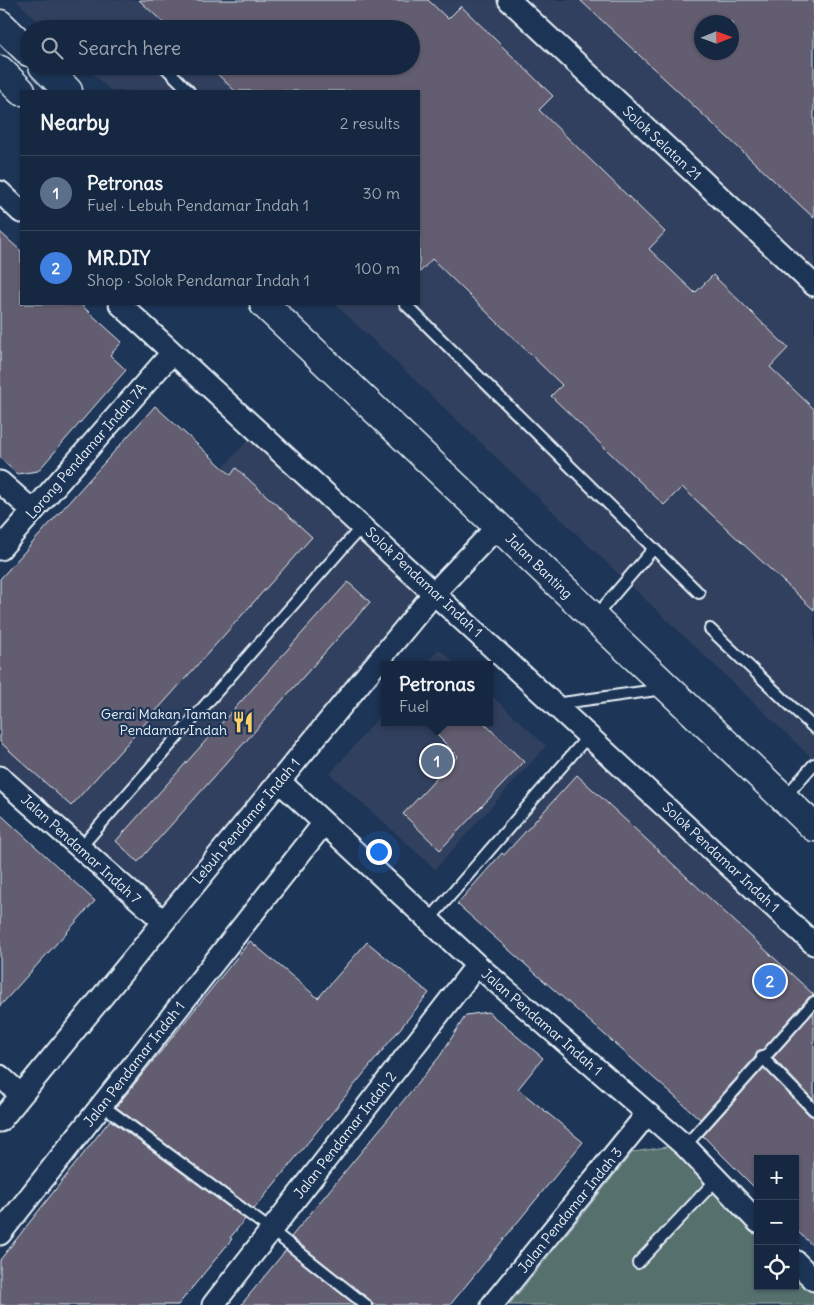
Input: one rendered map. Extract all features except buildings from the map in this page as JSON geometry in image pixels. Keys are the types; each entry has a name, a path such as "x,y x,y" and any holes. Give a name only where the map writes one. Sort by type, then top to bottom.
{"main road":[{"path":"0,24 20,43"},
{"path":"0,70 20,90"},
{"path":"52,75 67,90"},
{"name":"Jalan Banting","path":"265,305 814,827"}],"street":[{"name":"Solok Selatan 21","path":"509,0 814,285"},
{"path":"0,192 20,211"},
{"name":"Solok Pendamar Indah 1","path":"121,305 435,592 814,944"},
{"name":"Lorong Pendamar Indah 7A","path":"0,549 172,353"},
{"path":"0,482 33,511"},
{"name":"Lebuh Pendamar Indah 1","path":"0,1121 20,1094 435,592 498,526"},
{"name":"Jalan Pendamar Indah 7","path":"0,777 163,922"},
{"name":"Jalan Pendamar Indah 1","path":"279,781 430,919 477,965 685,1146 754,1218"},
{"name":"Jalan Pendamar Indah 1","path":"0,1234 324,823"},
{"name":"Jalan Pendamar Indah 2","path":"213,1305 477,965"},
{"path":"0,1076 20,1094"},
{"name":"Jalan Pendamar Indah 3","path":"492,1305 647,1114"},
{"path":"799,1265 814,1280"}],"lane":[{"path":"173,75 188,90"},
{"path":"406,305 699,593"},
{"path":"80,848 362,526"},
{"path":"594,619 654,548"},
{"path":"710,629 814,728"},
{"path":"555,704 668,688"},
{"path":"430,919 589,735"},
{"path":"784,798 814,764"},
{"path":"685,1146 762,1057 814,1002"},
{"path":"762,1057 814,1110"},
{"path":"102,1105 271,1230 366,1305"},
{"path":"638,1263 717,1180"}],"shaded area":[{"path":"16,0 814,0 814,760 336,305 420,305 420,90 110,90 94,75 420,75 420,20 37,20"},
{"path":"250,438 421,593 162,907 0,764 0,715"},
{"path":"439,649 452,661 428,661"},
{"path":"493,697 546,746 435,869 330,774 381,714 381,726 493,726"},
{"path":"587,749 814,958 814,1126 746,1059 507,841"}],"green space":[{"path":"673,1146 754,1230 754,1290 799,1290 799,1277 814,1292 814,1305 509,1305 633,1152"}],"place":[{"name":"Gerai Makan Taman Pendamar Indah","path":"243,722"},
{"name":"Petronas","path":"437,761"},
{"name":"MR.DIY","path":"770,981"}]}
